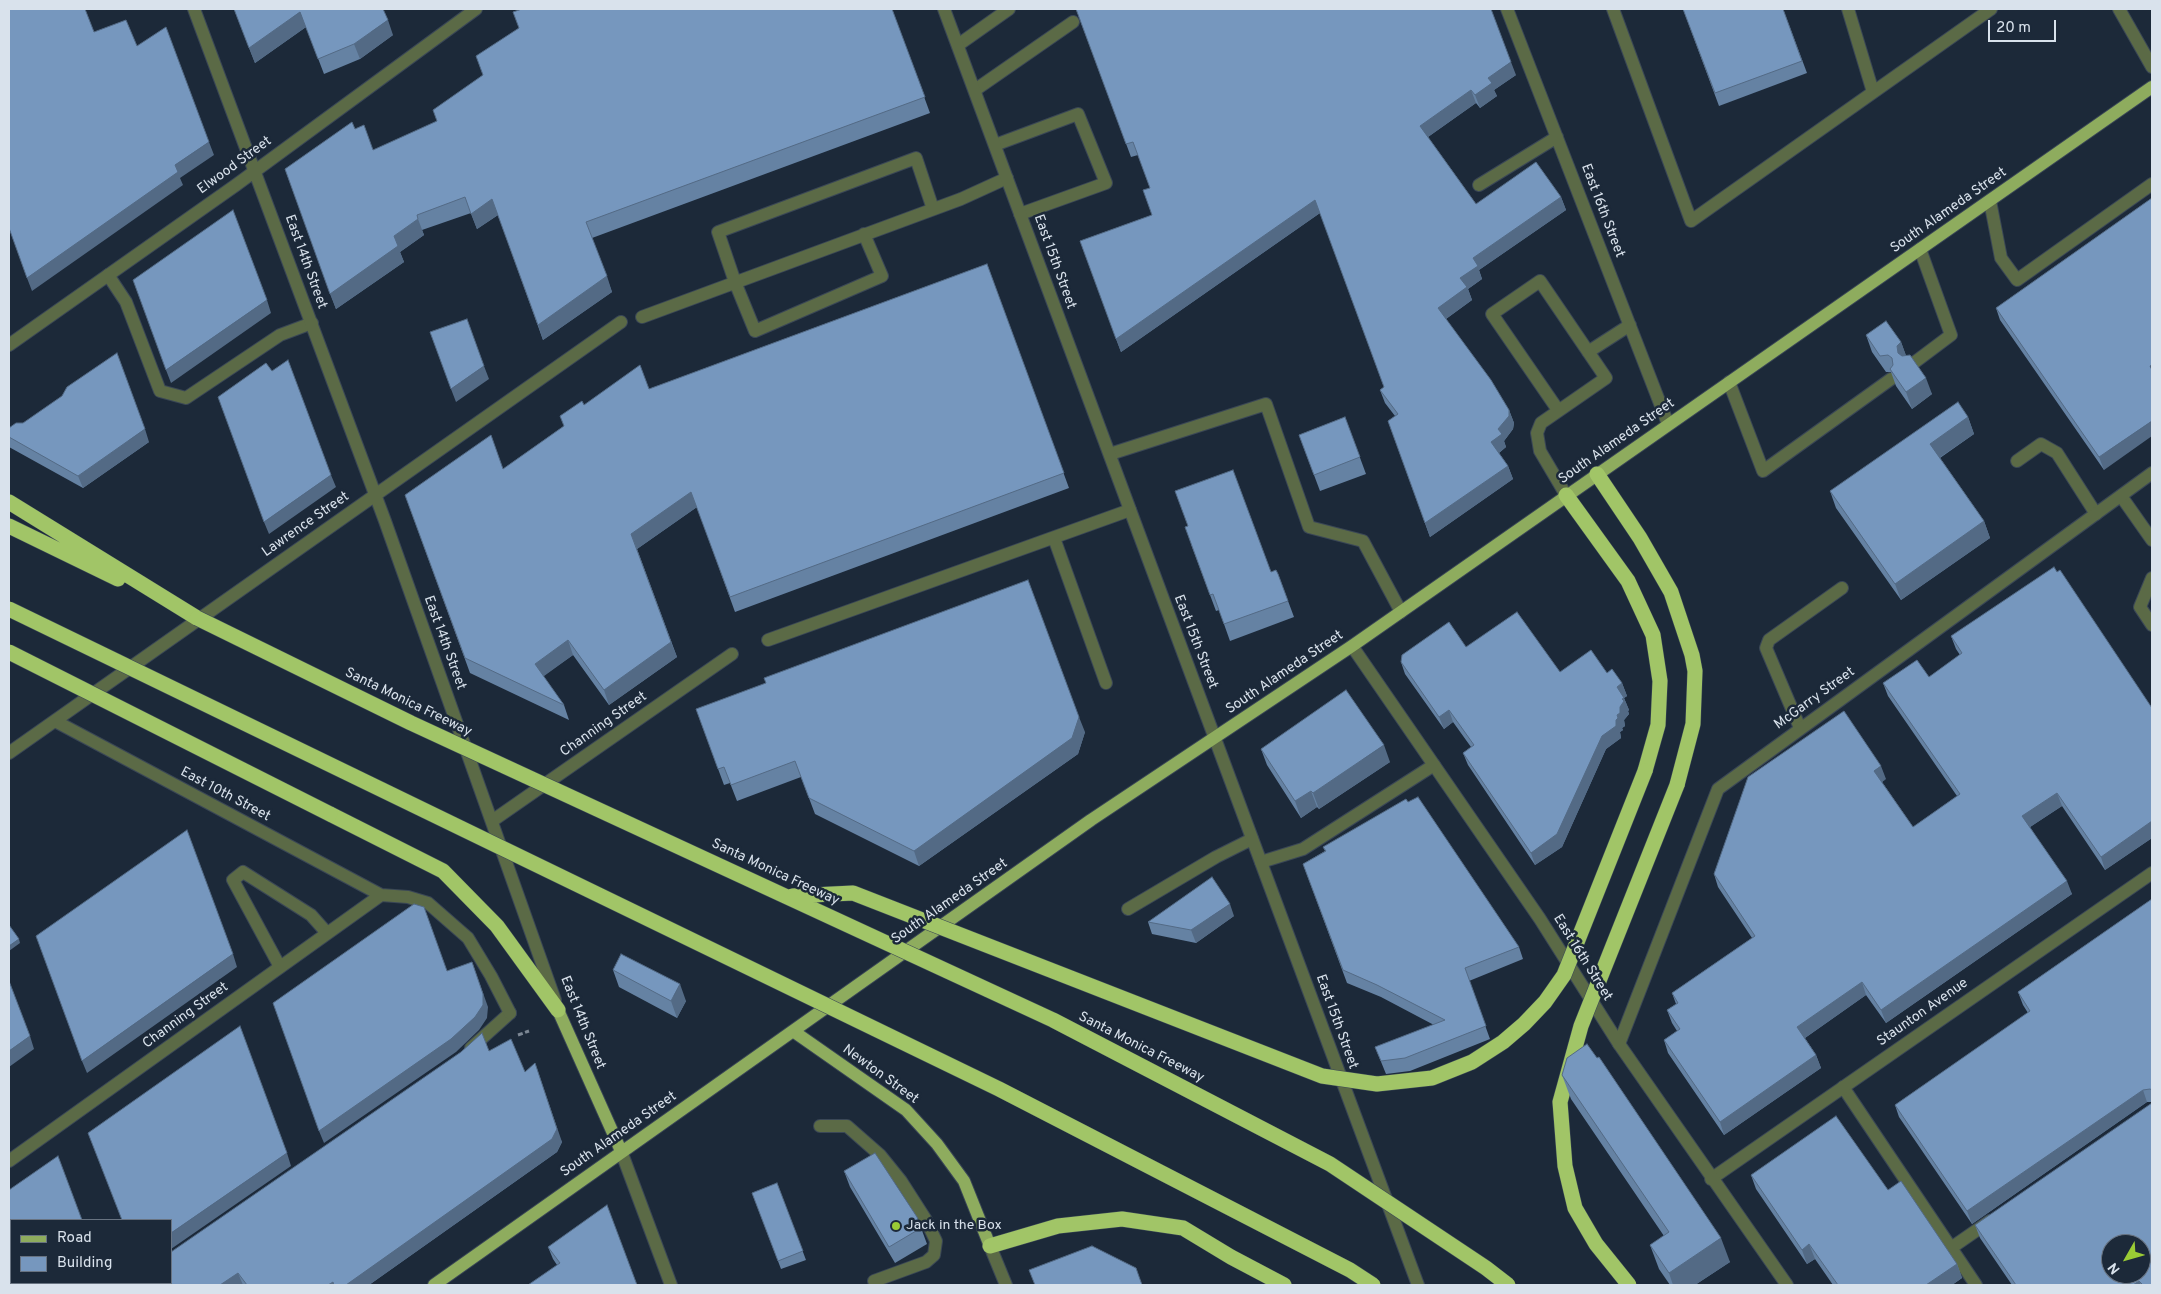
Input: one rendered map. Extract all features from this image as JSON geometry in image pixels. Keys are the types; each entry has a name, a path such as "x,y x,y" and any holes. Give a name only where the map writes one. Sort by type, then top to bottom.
{"highway":[{"path":"1597,474 1640,538 1672,592 1692,655 1695,671 1693,724 1678,785 1581,1026 1560,1102 1565,1166 1575,1208 1596,1244 1628,1285"},
{"path":"789,897 853,893 1322,1076 1377,1084 1432,1078 1472,1062 1503,1042 1524,1024 1545,1002 1564,975 1645,771 1658,724 1660,681 1653,635 1628,581 1566,495"},
{"path":"9,502 197,618"},
{"name":"Santa Monica Freeway","path":"9,526 411,723 1053,1020 1330,1164 1486,1268 1508,1285"},
{"path":"9,609 999,1089 1350,1270 1373,1285"},
{"path":"9,652 443,872 497,926 558,1010"},
{"path":"990,1246 1058,1226 1122,1219 1183,1228 1231,1257 1284,1285"}],"main road":[{"name":"South Alameda Street","path":"434,1285 1091,820 1352,646 2152,87"},
{"name":"East 14th Street","path":"558,1010 621,1152"},
{"name":"Newton Street","path":"793,1031 906,1110 937,1144 964,1181 990,1246"}],"street":[{"name":"East 14th Street","path":"194,9 375,494 558,1010"},
{"name":"Elwood Street","path":"9,345 255,171 476,9"},
{"name":"East 15th Street","path":"944,9 1418,1285"},
{"path":"958,45 1010,9"},
{"name":"East 16th Street","path":"1507,9 1668,424"},
{"path":"1613,9 1691,221 1991,9"},
{"path":"1848,9 1873,92"},
{"path":"2119,9 2152,67"},
{"path":"975,90 1073,22"},
{"path":"995,145 1078,114 1106,183 1020,214"},
{"path":"1479,185 1557,137"},
{"path":"864,234 882,276 755,331 735,282 718,232 916,158 933,209"},
{"path":"642,317 933,209 1008,178"},
{"path":"1990,201 2001,258 2017,280 2152,184"},
{"path":"1911,365 1951,335 1920,249"},
{"path":"108,275 126,302 160,392 186,398 280,334 312,322"},
{"path":"1558,410 1492,314 1540,281 1606,378 1541,423 1537,433 1540,451 1566,495"},
{"name":"Lawrence Street","path":"9,753 621,322"},
{"path":"1588,352 1630,325"},
{"path":"1729,382 1763,471 1891,379"},
{"path":"1110,454 1266,404 1309,526 1363,541 1401,612"},
{"path":"2017,461 2041,444 2057,453 2096,514"},
{"name":"McGarry Street","path":"1619,1044 1718,789 2152,473"},
{"path":"2121,496 2152,540"},
{"path":"768,640 1130,510"},
{"path":"1054,538 1106,683"},
{"path":"2152,578 2140,607 2152,626"},
{"path":"1800,728 1766,648 1769,640 1842,588"},
{"name":"East 16th Street","path":"1352,646 1540,919 1619,1044 1711,1179 1787,1285"},
{"name":"Channing Street","path":"492,821 732,654"},
{"name":"East 10th Street","path":"55,721 381,895"},
{"path":"1261,862 1303,849 1434,765"},
{"path":"1128,909 1216,857 1252,839"},
{"path":"280,967 233,880 244,872 311,915 328,933"},
{"name":"Staunton Avenue","path":"1711,1179 2152,873"},
{"path":"381,895 408,897 428,903 468,938 492,976 510,1013 461,1058"},
{"name":"Channing Street","path":"9,1161 381,895"},
{"path":"1843,1087 1976,1285"},
{"path":"820,1126 846,1126 880,1155 910,1196 936,1242 934,1255 926,1262 874,1281"},
{"name":"East 14th Street","path":"621,1152 671,1285"},
{"path":"1951,1248 1999,1214"},
{"name":"Newton Street","path":"990,1246 1006,1285"}],"path":[{"path":"518,1035 529,1031"}],"building":[{"path":"9,9 85,9 94,32 126,20 137,46 166,27 209,142 175,165 178,172 27,278 9,228"},
{"path":"234,9 383,9 388,20 354,44 318,59 300,12 249,48"},
{"path":"522,9 892,9 925,97 586,222 607,276 538,325 492,199 471,214 465,197 417,215 418,219 394,236 398,246 330,294 285,169 352,122 355,129 364,125 373,150 437,121 433,110 483,75 476,56 519,28 513,12"},
{"path":"1076,9 1491,9 1511,62 1488,78 1492,83 1475,95 1471,90 1420,126 1476,204 1536,162 1561,197 1473,258 1478,266 1460,278 1467,287 1438,308 1491,380 1509,410 1509,416 1498,429 1502,434 1491,442 1508,466 1425,523 1388,421 1398,414 1380,390 1384,387 1315,200 1116,339 1080,241 1152,215 1143,190 1150,188 1133,142 1126,144"},
{"path":"1683,9 1783,9 1802,61 1715,93"},
{"path":"2152,198 2152,365 2150,366 2152,370 2152,421 2099,457 1996,308"},
{"path":"233,210 267,300 166,370 133,280"},
{"path":"987,264 1064,473 730,597 691,492 631,534 671,642 604,690 568,640 535,664 564,705 465,658 405,495 491,435 503,469 564,426 560,416 582,401 584,405 640,365 649,389"},
{"path":"467,319 484,366 451,389 430,332"},
{"path":"1886,321 1901,342 1897,346 1898,353 1902,356 1910,355 1926,378 1906,392 1890,369 1893,365 1892,358 1888,355 1880,356 1866,335"},
{"path":"117,353 145,429 78,476 9,437 9,428 16,423 23,423 62,396 67,387"},
{"path":"288,360 331,475 264,522 218,397 266,363 272,371"},
{"path":"1958,402 1968,417 1930,444 1984,521 1895,584 1830,491"},
{"path":"1345,417 1360,457 1314,475 1299,435"},
{"path":"1233,470 1271,572 1276,570 1288,601 1224,624 1213,594 1210,595 1185,527 1188,526 1175,491"},
{"path":"2054,567 2057,572 2060,570 2152,708 2152,821 2101,857 2057,793 2022,816 2067,881 1881,1010 1862,982 1797,1027 1816,1055 1720,1122 1664,1040 1680,1029 1667,1010 1678,1003 1672,993 1755,936 1714,874 1748,777 1844,711 1881,766 1874,771 1913,827 1960,794 1883,683 1917,660 1929,677 1962,653 1951,636"},
{"path":"1028,580 1079,717 1072,738 914,851 809,798 795,761 731,785 724,767 718,769 696,709 766,683 764,678"},
{"path":"1517,612 1560,672 1591,650 1607,673 1612,669 1622,683 1617,687 1624,698 1622,699 1624,701 1620,707 1620,713 1617,715 1616,726 1602,736 1557,834 1531,853 1463,753 1474,745 1449,710 1439,717 1401,662 1402,655 1449,622 1466,647"},
{"path":"1346,690 1384,745 1313,793 1311,791 1295,801 1261,749"},
{"path":"1418,797 1519,947 1465,968 1486,1026 1405,1058 1381,1061 1375,1047 1445,1020 1343,970 1303,864 1326,851 1323,847 1406,799 1408,802"},
{"path":"187,830 233,954 82,1061 36,936"},
{"path":"1212,877 1230,904 1191,930 1148,922"},
{"path":"2152,899 2152,1090 2143,1090 1967,1211 1895,1105 2030,1011 2018,992"},
{"path":"414,904 424,907 447,971 472,962 483,994 483,1005 475,1017 451,1039 319,1131 273,1003"},
{"path":"9,925 19,939 9,946"},
{"path":"621,954 680,984 671,1001 613,970"},
{"path":"9,981 30,1036 9,1051"},
{"path":"240,1026 287,1153 172,1232 172,1219 122,1219 88,1133"},
{"path":"482,1033 489,1051 511,1039 525,1072 535,1063 557,1129 552,1139 346,1285 334,1285 333,1282 328,1285 247,1285 238,1273 220,1285 124,1285 172,1284 172,1251 461,1052"},
{"path":"1587,1044 1597,1058 1599,1057 1721,1238 1669,1273 1650,1245 1669,1232 1562,1075 1567,1058"},
{"path":"2152,1103 2152,1284 2143,1285 2142,1284 2151,1284 2151,1234 2101,1234 2101,1284 2134,1284 2133,1285 2016,1285 1975,1225"},
{"path":"1836,1116 1888,1190 1901,1181 1957,1264 1926,1285 1838,1285 1809,1244 1802,1250 1751,1175"},
{"name":"Jack in the Box","path":"875,1153 917,1217 921,1228 889,1247 844,1171"},
{"path":"58,1156 82,1219 10,1219 10,1284 48,1284 46,1285 9,1285 9,1190"},
{"path":"777,1183 803,1251 778,1261 752,1193"},
{"path":"607,1205 637,1285 528,1285 560,1263 548,1247"},
{"path":"1092,1246 1136,1268 1142,1285 1035,1285 1029,1270"}],"place":[{"name":"Jack in the Box","path":"896,1226"}]}
